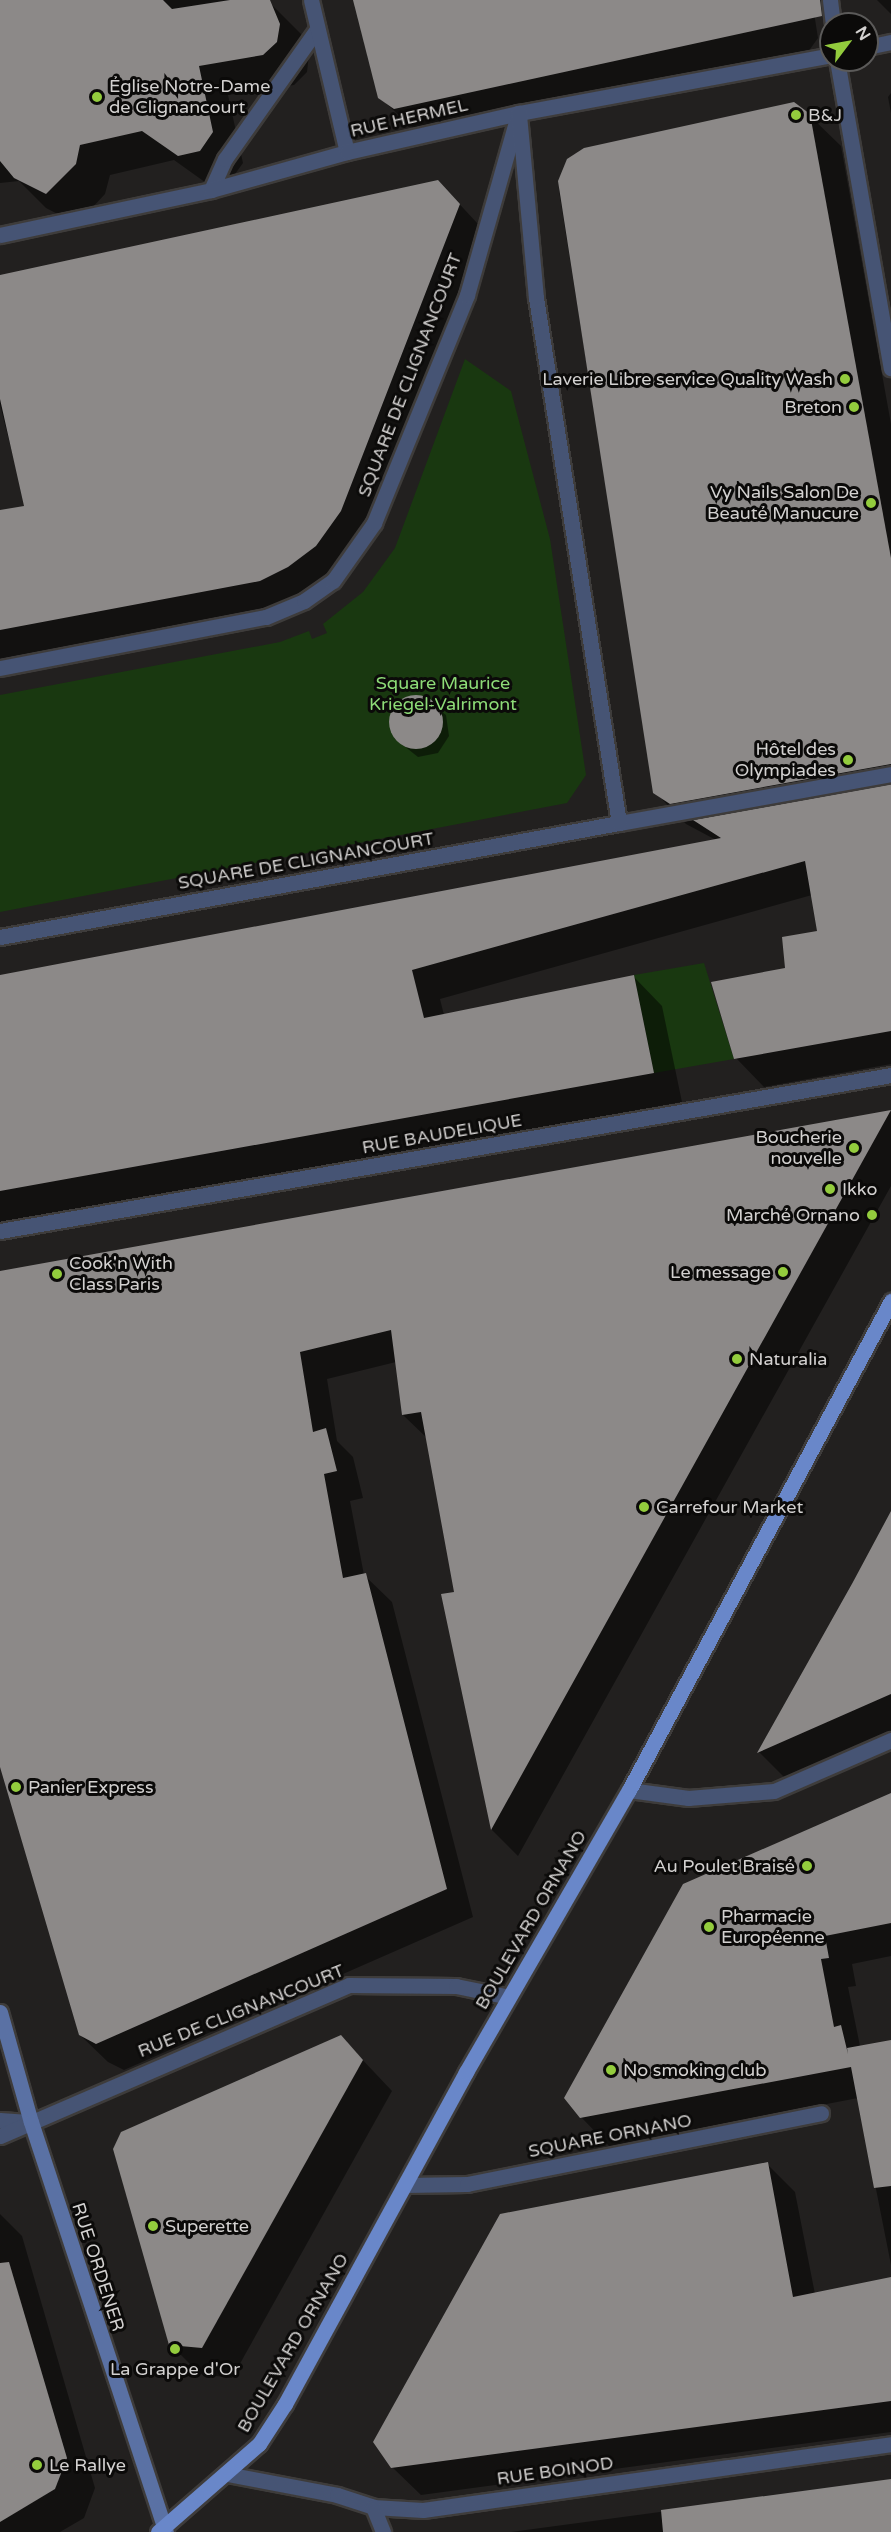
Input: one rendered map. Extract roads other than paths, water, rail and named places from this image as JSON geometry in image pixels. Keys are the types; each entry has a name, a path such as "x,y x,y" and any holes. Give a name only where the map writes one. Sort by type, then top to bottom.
{"main road":[{"name":"BOULEVARD ORNANO","path":"163,2531 259,2445 285,2404 509,1997 629,1790 891,1301"},
{"name":"RUE ORDENER","path":"0,2012 31,2122 163,2531"}],"street":[{"path":"311,0 346,152"},
{"path":"211,190 225,159 317,28"},
{"name":"RUE HERMEL","path":"0,235 211,190 346,152 519,113 819,57"},
{"path":"839,72 891,368"},
{"path":"519,113 536,298 618,823"},
{"name":"SQUARE DE CLIGNANCOURT","path":"0,668 267,617 304,601 333,581 374,523 466,295 519,113"},
{"name":"SQUARE DE CLIGNANCOURT","path":"0,937 891,774"},
{"name":"RUE BAUDELIQUE","path":"0,1232 891,1075"},
{"path":"629,1790 688,1797 774,1791 891,1740"},
{"name":"RUE DE CLIGNANCOURT","path":"0,2136 349,1985 456,1986 509,1997"},
{"name":"SQUARE ORNANO","path":"405,2185 467,2184 821,2113"},
{"path":"0,2120 31,2122"},
{"name":"RUE BOINOD","path":"227,2474 337,2495 374,2507 423,2510 891,2444"},
{"path":"374,2507 383,2532"}],"place":[{"name":"Église Notre-Dame de Clignancourt","path":"97,97"},
{"name":"B&J","path":"796,115"},
{"name":"Laverie Libre service Quality Wash","path":"845,379"},
{"name":"Breton","path":"854,407"},
{"name":"Vy Nails Salon De Beauté Manucure","path":"871,503"},
{"name":"Hôtel des Olympiades","path":"848,760"},
{"name":"Boucherie nouvelle","path":"854,1148"},
{"name":"Ikko","path":"830,1189"},
{"name":"Marché Ornano","path":"872,1215"},
{"name":"Le message","path":"783,1272"},
{"name":"Cook'n With Class Paris","path":"57,1274"},
{"name":"Naturalia","path":"737,1359"},
{"name":"Carrefour Market","path":"644,1507"},
{"name":"Panier Express","path":"16,1787"},
{"name":"Au Poulet Braisé","path":"807,1866"},
{"name":"Pharmacie Européenne","path":"709,1927"},
{"name":"No smoking club","path":"611,2070"},
{"name":"Superette","path":"153,2226"},
{"name":"La Grappe d'Or","path":"175,2349"},
{"name":"Le Rallye","path":"37,2465"}],"park label":[{"name":"Square Maurice Kriegel-Valrimont","path":"443,694"}]}
